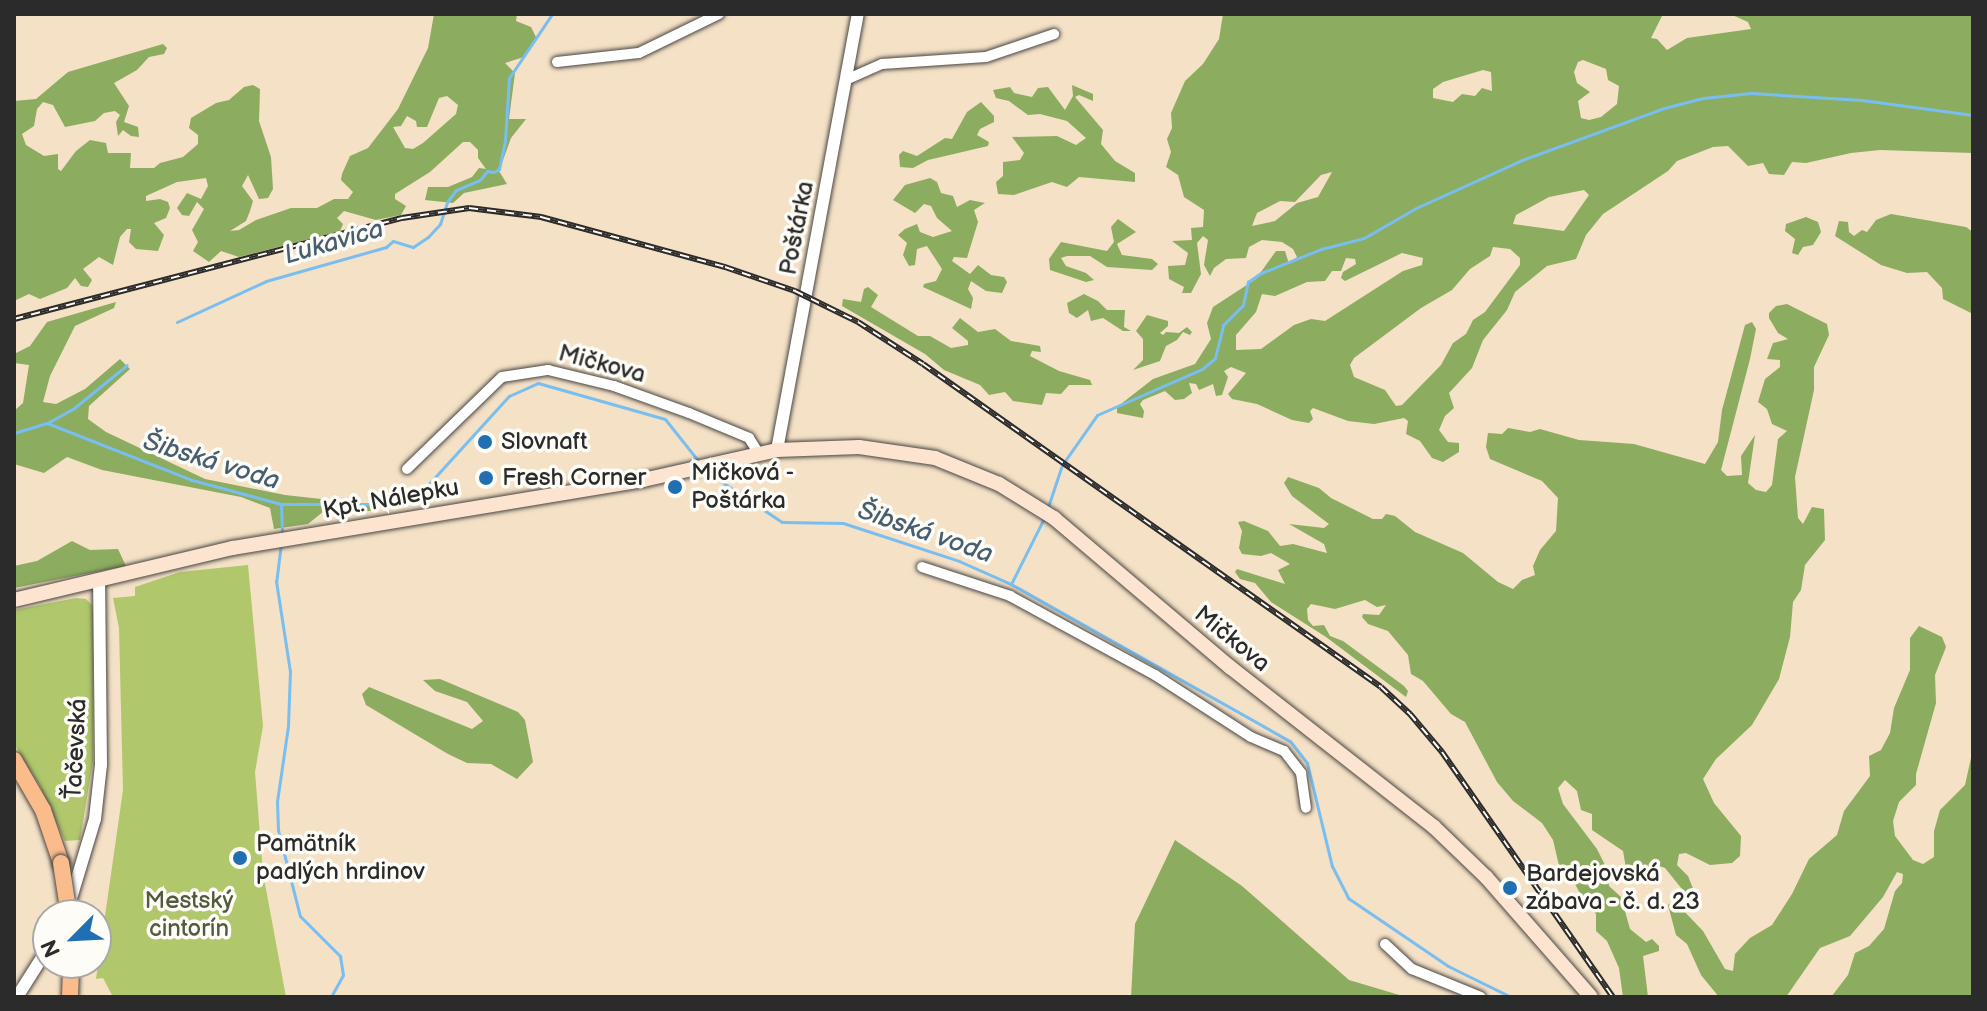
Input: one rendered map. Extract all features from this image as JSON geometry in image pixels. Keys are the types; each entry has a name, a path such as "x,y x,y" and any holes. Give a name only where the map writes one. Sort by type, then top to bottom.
{"main road":[{"name":"Mičkova","path":"777,450 859,447 935,458 999,484 1044,510 1227,665 1434,827 1492,884 1591,997"},
{"name":"Kpt. Nálepku","path":"14,600 266,542 692,470 777,450"},
{"path":"14,760 43,810 61,863 64,899"}],"street":[{"path":"557,62 639,53 719,14"},
{"name":"Poštárka","path":"777,450 858,14"},
{"path":"848,79 882,64 986,57 1054,34"},
{"name":"Mičkova","path":"407,469 502,377 548,370 614,386 689,413 749,438 759,454"},
{"path":"922,567 1010,596 1155,675 1251,737 1284,751 1301,773 1306,808"},
{"name":"Ťačevská","path":"71,899 95,819 101,765 99,581"},
{"path":"1385,944 1412,969 1481,997"},
{"path":"17,997 32,973"}],"green space":[{"path":"434,14 517,14 516,21 531,27 537,39 524,57 505,63 515,73 509,119 526,119 511,138 499,171 507,184 464,193 453,203 425,200 428,187 448,187 472,177 479,168 486,169 478,158 478,150 470,142 463,142 430,172 395,194 395,199 406,206 401,215 376,220 344,211 337,218 343,224 340,231 239,257 221,251 209,262 193,251 198,242 192,230 204,209 197,202 189,216 182,215 177,208 187,193 201,199 208,186 206,178 177,182 146,196 146,201 160,199 168,202 170,208 166,218 154,223 164,235 158,251 136,249 129,242 131,229 127,229 120,237 113,265 99,257 83,269 92,280 88,287 81,286 75,278 67,288 40,299 29,294 14,301 14,101 36,99 68,72 163,44 167,48 164,54 149,57 137,70 114,83 129,106 124,122 138,127 139,137 123,130 118,136 116,122 120,115 115,111 104,113 95,121 65,127 53,105 43,102 37,109 34,126 22,134 26,145 44,156 58,154 58,169 61,171 76,151 90,140 106,143 108,153 131,153 130,168 154,168 160,163 183,157 198,144 198,135 189,128 191,118 216,103 229,100 244,87 253,85 260,89 259,121 271,157 273,189 268,198 259,199 248,175 242,186 253,201 246,221 230,231 239,230 256,220 291,208 317,208 334,199 348,199 353,192 341,180 350,156 368,148 398,109 428,48","holes":["447,96 458,105 456,114 413,149 405,148 393,127 401,126 407,116 416,121 417,127 427,127 439,98"]},
{"path":"1223,14 1663,14 1651,38 1657,39 1667,50 1687,38 1751,29 1748,22 1730,14 1973,14 1973,153 1880,150 1851,153 1806,163 1792,162 1784,175 1769,174 1763,163 1748,166 1728,146 1713,147 1677,161 1668,171 1603,214 1586,235 1576,259 1547,266 1515,292 1507,310 1483,340 1472,368 1449,393 1454,408 1445,416 1439,430 1448,442 1459,443 1459,452 1443,462 1432,458 1420,441 1406,434 1408,421 1404,418 1374,424 1348,421 1313,408 1310,411 1313,419 1309,423 1292,420 1257,404 1232,399 1228,394 1246,373 1231,367 1224,371 1228,377 1222,395 1216,396 1213,384 1199,390 1196,384 1189,383 1192,393 1184,399 1175,400 1165,391 1143,400 1140,404 1144,411 1143,418 1117,413 1117,407 1153,379 1195,364 1211,339 1207,323 1213,307 1256,279 1276,251 1285,251 1289,264 1297,257 1293,249 1282,242 1262,240 1249,247 1246,258 1226,259 1214,268 1210,276 1204,265 1208,240 1203,236 1197,243 1201,274 1191,293 1182,293 1184,287 1169,279 1168,266 1185,265 1188,253 1172,241 1192,240 1191,228 1203,227 1204,210 1184,197 1178,175 1166,167 1171,152 1167,139 1172,128 1171,113 1185,81 1203,64 1219,39","holes":["1583,60 1606,69 1608,80 1619,86 1617,104 1601,117 1581,118 1578,101 1590,92 1577,83 1574,72 1578,62","1483,70 1491,72 1492,91 1482,88 1475,96 1462,94 1453,102 1433,98 1433,89 1443,82","1332,172 1318,197 1297,203 1275,221 1252,226 1257,213 1280,201 1295,202 1321,175","1584,190 1589,195 1564,231 1513,224 1516,215 1549,197","1493,247 1510,249 1520,258 1520,265 1485,312 1473,320 1466,334 1453,343 1441,365 1402,405 1396,406 1385,390 1354,377 1350,365 1354,358 1421,308 1452,290 1470,269 1490,256","1402,253 1423,258 1422,265 1403,271 1325,321 1311,319 1294,325 1261,349 1236,350 1236,335 1256,312 1262,294 1275,296 1307,282 1325,281 1332,271 1341,271 1346,258 1355,259 1356,264 1343,272 1341,278 1345,281"]},
{"path":"1072,85 1093,94 1093,101 1079,95 1075,97 1103,130 1101,144 1115,161 1135,173 1135,182 1079,177 1067,187 1052,182 1014,195 998,194 996,182 1003,176 1003,162 1020,160 1024,153 1012,137 1057,136 1076,145 1086,138 1067,121 1040,114 1028,115 1009,101 996,98 993,90 1010,87 1014,93 1032,97 1038,88 1048,87 1065,110 1073,96"},
{"path":"981,102 994,116 994,122 980,129 977,135 989,142 988,146 928,160 913,168 900,167 899,155 903,151 917,156 945,138 952,139 967,112"},
{"path":"930,178 937,182 941,193 953,196 957,207 970,200 985,203 974,210 978,222 967,258 954,257 952,261 970,274 978,265 991,275 1004,277 1007,282 1002,293 986,291 971,281 968,289 973,298 971,309 923,287 936,281 942,269 927,246 917,249 915,265 909,266 903,255 907,243 898,235 905,229 917,224 920,232 933,237 952,231 937,218 931,206 924,204 915,213 893,200 905,185"},
{"path":"1891,214 1966,227 1973,232 1973,314 1943,299 1942,288 1927,272 1907,273 1881,265 1835,236 1839,221 1848,222 1849,232 1854,236 1862,230 1867,232 1876,220"},
{"path":"1806,217 1818,222 1821,232 1813,245 1803,247 1798,255 1792,253 1795,239 1785,231 1786,224"},
{"path":"1118,219 1136,232 1117,244 1122,255 1152,259 1158,264 1152,270 1107,267 1090,256 1067,256 1061,258 1066,266 1086,273 1094,280 1086,282 1050,270 1049,259 1061,242 1107,251 1114,242 1111,227"},
{"path":"868,287 878,295 871,307 918,336 930,336 951,348 968,345 968,341 952,328 960,318 978,332 995,329 1011,341 1040,346 1041,352 1032,351 1030,356 1059,371 1090,380 1092,385 1069,385 1061,394 1046,393 1042,405 1013,401 1005,392 989,395 980,385 944,370 925,354 842,306 843,299 861,302 864,289"},
{"path":"1084,294 1107,310 1125,310 1124,327 1131,331 1123,331 1103,318 1091,321 1088,310 1077,318 1069,313 1067,303"},
{"path":"116,302 114,308 75,326 50,376 43,402 56,404 85,389 120,359 130,369 89,406 88,419 106,432 205,479 285,495 376,505 375,511 324,511 308,524 274,529 270,508 241,497 102,470 67,457 44,473 14,464 14,411 23,403 29,365 14,363 14,354 30,346 47,322"},
{"path":"1787,304 1827,324 1829,335 1814,367 1814,390 1795,477 1798,518 1803,524 1812,507 1824,509 1825,540 1805,565 1801,590 1793,602 1790,637 1779,679 1752,725 1716,759 1703,779 1714,803 1741,836 1740,856 1732,863 1710,865 1686,853 1679,854 1677,865 1688,876 1696,896 1690,899 1665,868 1657,865 1637,872 1626,868 1623,851 1592,830 1592,814 1581,810 1577,791 1565,780 1558,788 1563,804 1597,849 1607,869 1609,886 1621,897 1630,929 1646,942 1652,939 1659,946 1659,951 1643,956 1648,997 1623,997 1619,968 1607,941 1596,931 1596,914 1585,903 1574,882 1561,874 1553,840 1542,823 1513,801 1497,782 1465,722 1451,714 1423,681 1411,674 1408,655 1388,631 1368,624 1362,617 1363,614 1379,615 1386,605 1377,607 1365,600 1335,609 1311,604 1307,609 1308,620 1313,626 1324,625 1330,636 1343,641 1404,686 1408,691 1406,697 1326,637 1271,602 1255,583 1240,579 1235,572 1237,569 1285,584 1278,570 1290,564 1271,553 1261,556 1242,554 1239,548 1242,531 1238,522 1244,521 1268,531 1280,546 1293,544 1327,553 1324,544 1289,524 1324,528 1329,524 1292,496 1284,483 1288,477 1319,488 1331,498 1373,519 1382,519 1386,514 1395,516 1415,532 1463,553 1498,582 1513,589 1522,580 1535,575 1533,566 1540,550 1556,531 1558,498 1542,481 1490,459 1486,447 1488,433 1502,434 1508,428 1530,432 1540,429 1579,440 1634,444 1705,464 1718,442 1722,410 1745,325 1752,322 1756,329 1750,359 1721,470 1727,476 1742,475 1741,456 1755,435 1748,483 1756,490 1766,492 1772,485 1778,439 1787,431 1772,424 1767,409 1758,402 1765,379 1780,367 1780,360 1767,359 1773,343 1788,339 1778,333 1769,313 1776,306"},
{"path":"1147,315 1168,321 1168,326 1160,333 1163,335 1166,332 1179,333 1187,327 1192,332 1190,335 1183,332 1166,346 1160,361 1133,370 1143,360 1143,339 1136,331"},
{"path":"72,541 90,550 118,549 126,566 14,588 14,566 37,561"},
{"name":"Mestský cintorín","path":"248,565 263,726 255,772 263,873 286,997 113,997 104,979 112,979 112,899 107,899 123,790 119,628 113,598 135,596 135,587 180,572"},
{"path":"76,598 86,599 92,605 93,614 93,761 80,840 65,841 40,786 14,744 14,610"},
{"path":"1919,626 1942,637 1946,647 1935,675 1936,703 1916,774 1916,785 1899,802 1893,821 1895,836 1913,860 1923,864 1934,857 1934,831 1940,810 1965,785 1973,749 1973,997 1831,997 1848,975 1855,953 1869,946 1884,929 1895,891 1902,883 1903,874 1897,872 1883,897 1850,936 1820,948 1786,997 1719,997 1701,975 1687,944 1676,935 1668,905 1672,902 1680,907 1703,931 1725,969 1733,971 1735,954 1750,938 1772,925 1809,859 1837,835 1844,811 1870,776 1869,756 1881,750 1890,733 1894,708 1910,670 1910,638"},
{"path":"440,679 518,712 525,720 533,762 517,779 491,764 467,763 448,754 366,705 362,694 369,687 472,729 483,721 467,702 435,691 423,680"},
{"path":"1175,840 1242,886 1349,980 1406,997 1131,997 1135,924"}],"waterway":[{"name":"Lukavica","path":"177,322 266,281 386,247 393,241 413,247 428,237 440,224 447,202 456,190 480,180 487,171 499,169 505,141 509,78 552,14"},
{"path":"1048,507 1062,465 1097,415 1202,369 1215,358 1223,325 1243,305 1248,282 1261,273 1321,249 1364,238 1416,208 1522,160 1664,108 1703,98 1751,93 1862,100 1973,115"},
{"name":"Lukavica","path":"49,422 74,408 127,365"},
{"name":"Šibská voda","path":"14,433 47,423 192,480 281,504 402,504 427,486 509,396 538,383 665,419 700,463"},
{"name":"Šibská voda","path":"707,472 782,522 843,523 959,561 1011,584 1290,741 1307,763 1332,866 1348,898 1448,966 1511,997"},
{"path":"281,504 282,536"},
{"path":"1012,582 1044,518"},
{"path":"281,543 276,581 290,671 288,726 277,801 278,830 300,916 340,956 343,975 331,997"}],"railway":[{"path":"14,319 402,218 469,208 541,217 725,267 795,291 858,322 923,364 1381,687 1410,714 1442,752 1613,997"}],"place":[{"name":"Slovnaft","path":"485,442"},
{"name":"Fresh Corner","path":"486,478"},
{"name":"Mičková - Poštárka","path":"675,487"},
{"name":"Pamätník padlých hrdinov","path":"240,858"},
{"name":"Bardejovská zábava - č. d. 23","path":"1510,888"}]}
